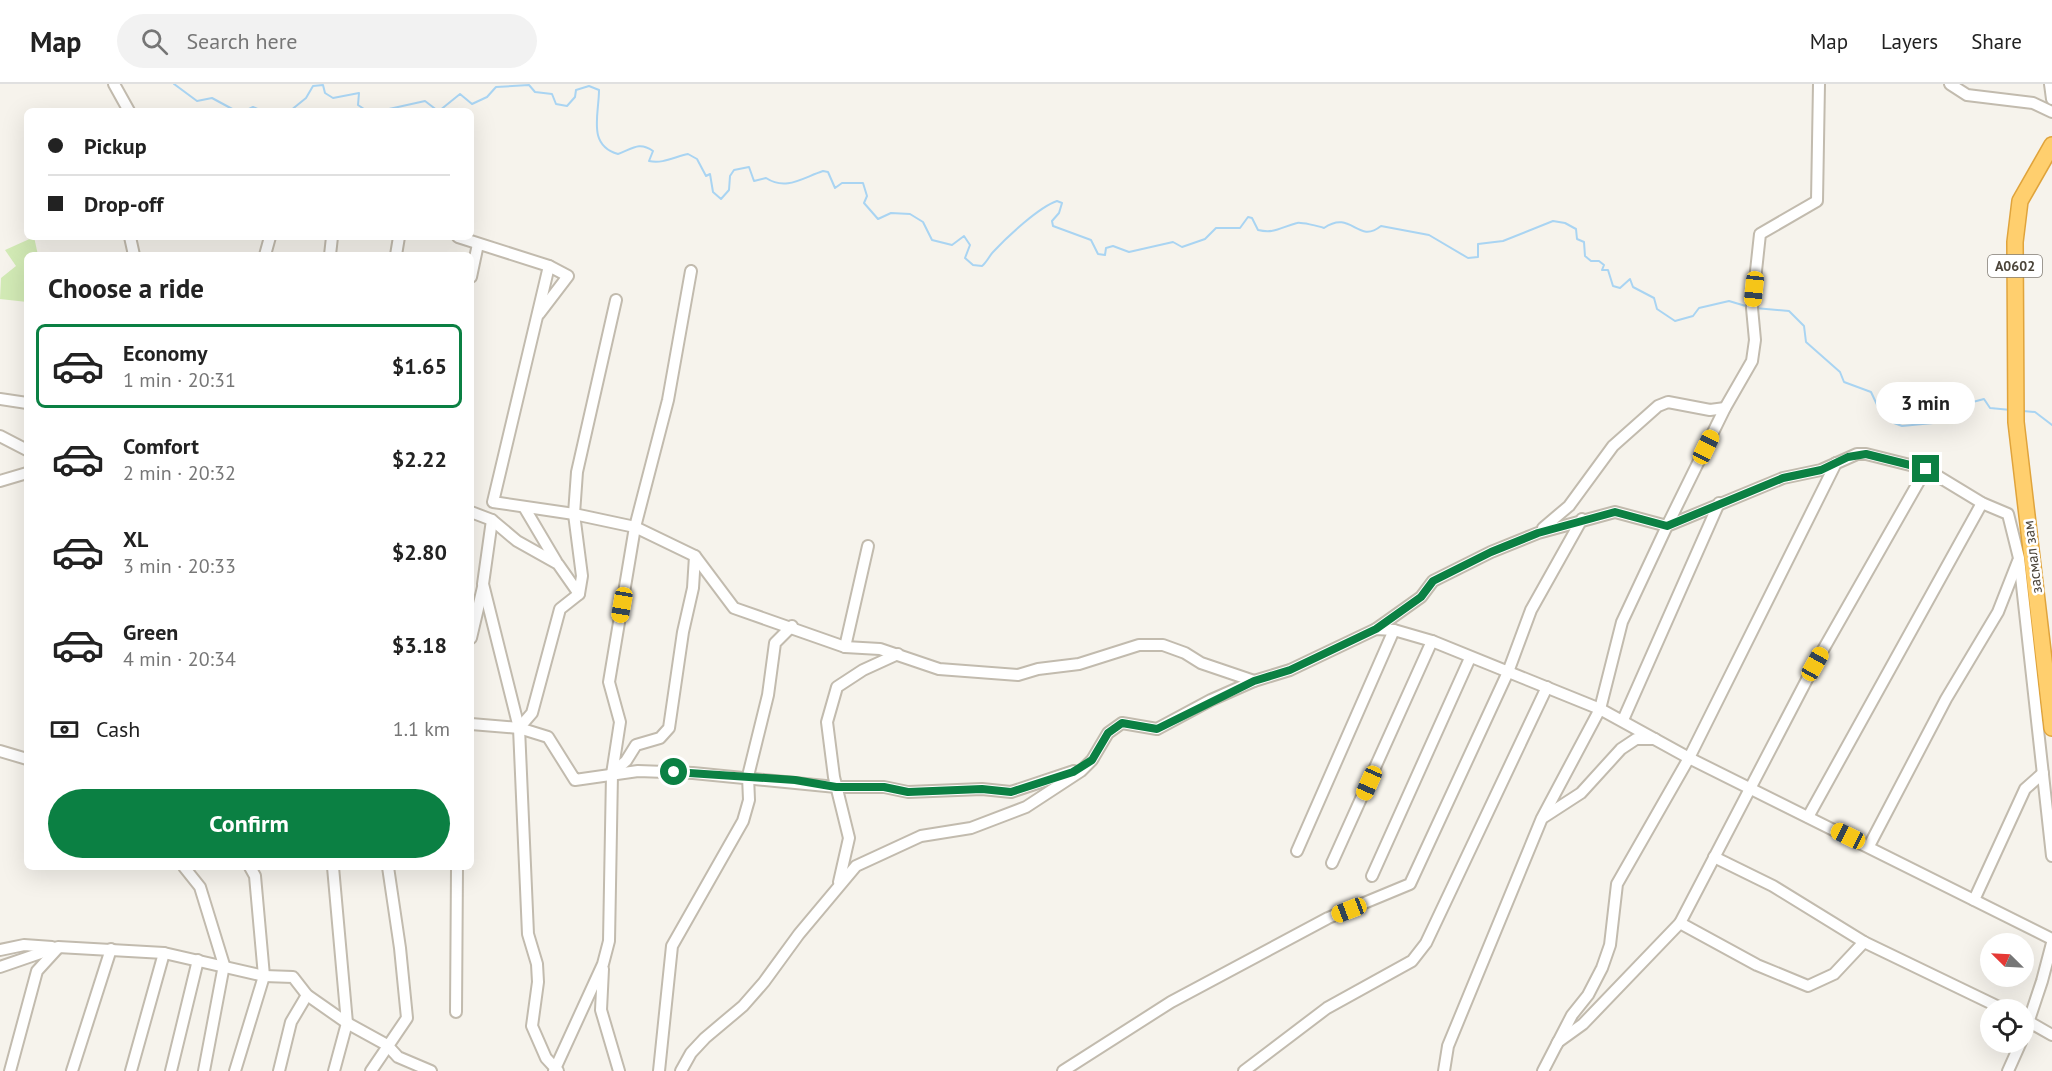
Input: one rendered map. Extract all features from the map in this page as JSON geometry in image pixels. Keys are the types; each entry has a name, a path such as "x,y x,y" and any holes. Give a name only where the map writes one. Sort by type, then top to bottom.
{"highway":[{"name":"засмал зам","path":"2050,152 2020,201 2015,242 2015,396 2016,422 2052,728"}],"street":[{"path":"114,84 127,108"},
{"path":"1444,1071 1448,1046 1542,818 1600,709 1622,622 1725,408 1752,362 1755,340 1752,308 1760,234 1817,201 1819,84"},
{"path":"1950,84 1967,95 2033,103 2052,112"},
{"path":"2050,84 2052,99"},
{"path":"467,240 549,266 568,276 537,316"},
{"path":"474,263 478,244"},
{"path":"549,266 493,502 574,514 635,527 695,556 734,608 792,626 845,647 880,649 939,669 1018,675 1038,669 1079,664 1139,645 1162,645 1185,653 1201,663 1254,681"},
{"path":"556,1070 603,963 609,941 612,774 620,722 609,682 635,527 668,400 691,271"},
{"path":"519,728 532,713 560,609 579,594 582,576 574,514 577,472 616,300"},
{"path":"0,399 24,403"},
{"path":"1538,533 1569,506 1613,446 1658,406 1668,402 1710,410 1725,408"},
{"path":"0,436 24,448"},
{"path":"681,1071 691,1053 743,1006 764,982 838,885 856,866 921,836 971,828 1026,807 1081,771 1092,760 1108,733 1122,723 1157,729 1254,681 1290,670 1376,629 1421,597 1433,581 1491,552 1538,533 1582,519 1615,512 1667,526 1783,478 1821,470 1857,454 1866,454 1926,469 1983,503 2008,514 2019,558 2052,856"},
{"path":"1543,1071 1572,1015 1602,968 1610,945 1617,884 1689,758 1836,463"},
{"path":"1557,1044 1582,1024 1680,923 1815,664 1926,469"},
{"path":"0,481 24,474"},
{"path":"1623,720 1719,503"},
{"path":"1808,817 1983,503"},
{"path":"524,507 579,594"},
{"path":"474,513 492,520 517,541 558,564"},
{"path":"1063,1071 1171,1002 1328,918 1410,884 1508,672 1531,610 1582,519"},
{"path":"474,624 483,584 492,520"},
{"path":"845,647 868,546"},
{"path":"612,774 626,761 636,745 660,738 669,728 683,632 693,588 695,556"},
{"path":"1869,846 1946,699 1998,612 2019,558"},
{"path":"483,584 519,728 528,934 537,964 538,982 532,1026 556,1070"},
{"path":"659,1071 672,946 743,820 748,800 748,776 768,695 775,643 792,626"},
{"path":"1376,629 1394,630 1432,641 1600,709 1689,758 1869,846 2052,941 2033,999"},
{"path":"1297,851 1394,630"},
{"path":"1332,863 1432,641"},
{"path":"838,885 849,838 836,787 827,722 837,687 863,670 898,654"},
{"path":"1372,876 1470,658"},
{"path":"1244,1071 1327,1008 1412,961 1426,943 1547,687"},
{"path":"474,724 519,728 548,737 575,780 638,771 748,776 836,787 884,787 908,792 982,789 1011,792 1073,772 1092,760"},
{"path":"1542,818 1581,793 1621,748 1636,739 1655,739"},
{"path":"0,751 24,758"},
{"path":"1974,900 2025,789 2043,773"},
{"path":"1714,857 1773,885 1864,942 1982,999"},
{"path":"186,870 200,887 224,965 204,1071"},
{"path":"235,1071 264,976 255,876 252,870"},
{"path":"333,870 347,1023 334,1071"},
{"path":"370,1071 407,1018 388,870"},
{"path":"456,1012 457,870"},
{"path":"1680,923 1739,956 1808,986 1834,974 1864,942"},
{"path":"0,950 24,945 164,953 264,976 293,977 307,995 347,1023 387,1045 398,1057 431,1071"},
{"path":"0,967 58,947"},
{"path":"10,1071 38,971 58,947"},
{"path":"72,1071 111,949"},
{"path":"131,1071 164,953"},
{"path":"171,1071 198,960"},
{"path":"603,963 601,1010 619,1071"},
{"path":"279,1071 291,1022 307,995"},
{"path":"2034,1025 2052,1035"},
{"path":"2008,1071 2016,1053"}],"green space":[{"path":"27,240 35,240 37,252 24,252 24,302 0,299 1,278 16,266 5,250"}],"waterway":[{"path":"174,84 197,101 212,98 230,108"},
{"path":"294,108 306,98 313,86 323,85 325,93 333,98 359,93 358,105 362,108"},
{"path":"443,108 460,94 472,104 487,97 496,87 529,85 535,92 552,94 556,104 567,106 575,97 576,90 589,86 599,90 598,136 608,150 618,154 639,146 648,148 653,151 649,161 654,162 688,154 697,159 706,176 710,174 713,192 721,199 729,190 730,176 734,170 749,167 754,181 766,178 773,182 787,183 823,171 828,172 835,188 842,183 863,183 867,196 864,203 878,219 891,213 910,214 923,222 932,240 952,245 964,236 970,245 965,258 973,265 982,266 992,253 1024,223 1041,209 1057,201 1062,203 1059,213 1052,221 1053,226 1091,240 1098,254 1105,255 1106,248 1113,246 1129,252 1173,242 1182,247 1205,239 1216,228 1240,228 1248,217 1252,218 1258,230 1264,231 1274,231 1299,223 1324,228 1341,222 1366,232 1381,226 1429,235 1468,258 1478,257 1478,244 1503,241 1553,221 1565,223 1576,229 1577,239 1584,242 1585,256 1591,261 1599,261 1604,265 1602,270 1608,270 1613,286 1620,288 1630,279 1633,287 1654,298 1657,309 1675,321 1693,316 1699,308 1729,301 1749,307"},
{"path":"394,108 425,101 434,108"},
{"path":"251,108 255,108"},
{"path":"1755,308 1789,311 1804,326 1806,342 1840,372 1844,382 1871,392 1880,411 1892,418 1894,423 1902,426 1933,423 1939,411 1984,399 1990,408 2011,410"},
{"path":"2023,411 2035,412 2052,425"}],"route":[{"path":"674,772 795,780 836,787 884,787 908,792 982,789 1011,792 1073,772 1092,760 1108,733 1122,723 1157,729 1211,700 1254,681 1290,670 1376,629 1421,597 1433,581 1491,552 1538,533 1582,519 1615,512 1667,526 1783,478 1821,470 1857,454 1866,454 1926,469"}]}
